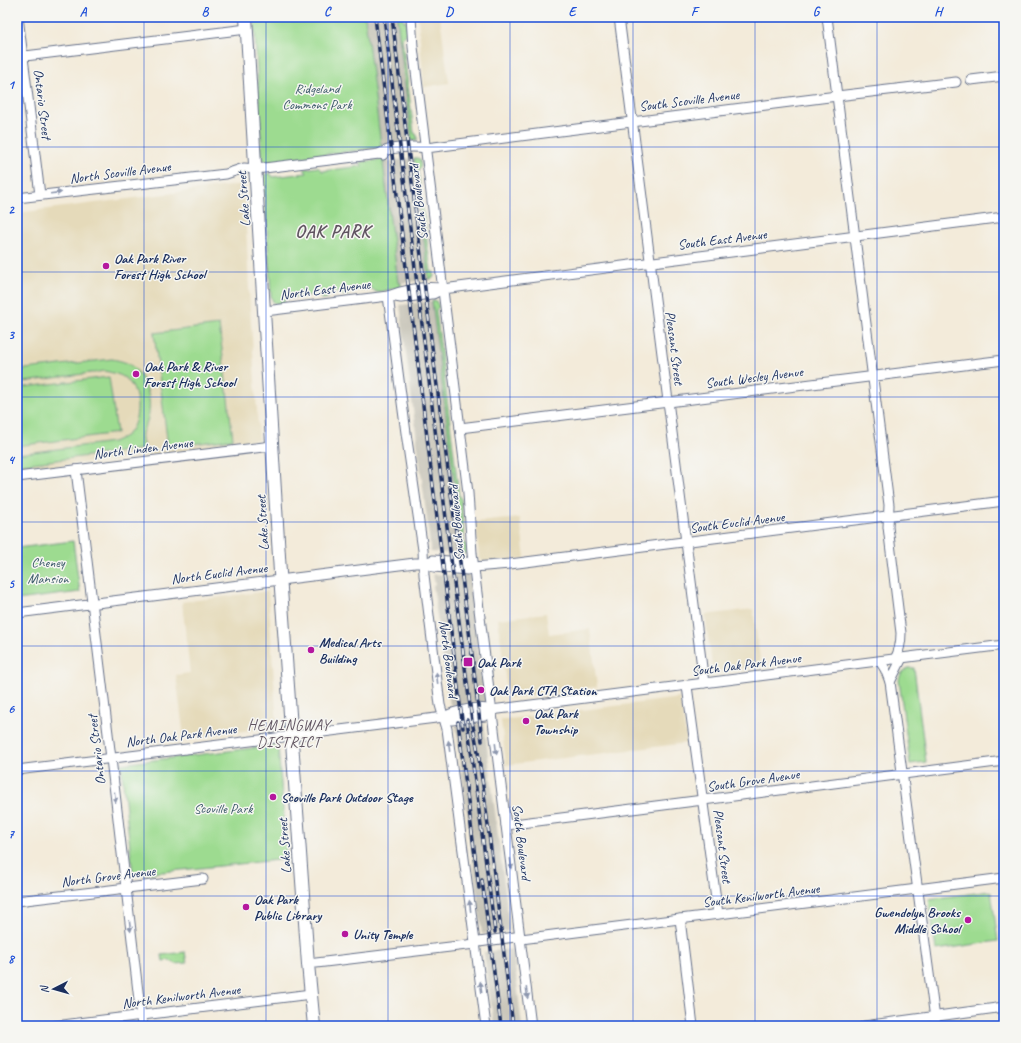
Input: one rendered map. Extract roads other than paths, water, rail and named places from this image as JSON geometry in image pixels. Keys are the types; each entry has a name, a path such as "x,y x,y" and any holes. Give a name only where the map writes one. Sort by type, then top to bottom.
{"main road":[{"name":"Lake Street","path":"247,23 280,580 308,964 314,1026"}],"street":[{"name":"Ontario Street","path":"18,17 20,57 40,195"},
{"name":"South Boulevard","path":"411,17 413,47 468,493 474,568 531,1026"},
{"name":"Pleasant Street","path":"619,17 704,683"},
{"path":"826,17 889,505 888,527 901,633 901,646 899,652 902,658"},
{"path":"20,57 247,23"},
{"path":"971,80 1004,76"},
{"name":"South Scoville Avenue","path":"426,148 633,121 956,82"},
{"name":"North Scoville Avenue","path":"17,198 226,174 244,168 256,169 379,154 384,150 416,146 426,148"},
{"name":"South East Avenue","path":"443,289 1004,217"},
{"name":"North East Avenue","path":"265,311 388,296 400,291 432,287 443,289"},
{"name":"North Boulevard","path":"388,296 423,550 424,575 440,705 447,729 486,1026"},
{"name":"South Wesley Avenue","path":"460,428 1004,360"},
{"name":"North Linden Avenue","path":"17,478 272,446"},
{"name":"Ontario Street","path":"76,470 142,1026"},
{"name":"South Euclid Avenue","path":"474,568 1004,501"},
{"name":"North Euclid Avenue","path":"17,613 412,563 424,563 433,560 466,562 474,568"},
{"path":"890,682 902,658 907,652 901,633"},
{"name":"South Oak Park Avenue","path":"491,710 1004,645"},
{"path":"880,661 890,682 936,1021"},
{"name":"Pleasant Street","path":"688,686 718,914"},
{"name":"North Oak Park Avenue","path":"17,770 444,717 452,712 484,708 491,710"},
{"name":"South Grove Avenue","path":"506,825 1004,761"},
{"name":"South Kenilworth Avenue","path":"521,939 1004,878"},
{"name":"North Grove Avenue","path":"17,901 203,879"},
{"path":"680,919 693,1026"},
{"path":"308,964 475,944 479,942 515,937 521,939"},
{"name":"North Kenilworth Avenue","path":"55,1026 311,994"},
{"path":"864,1026 936,1021 1004,1008"}],"railway":[{"path":"375,17 463,728"},
{"path":"384,17 453,575 472,721 483,786 513,1026"},
{"path":"392,17 482,741"},
{"path":"467,720 495,932"},
{"path":"458,722 479,888"},
{"path":"482,880 501,1026"}],"place":[{"name":"Oak Park River Forest High School","path":"106,266"},
{"name":"Oak Park & River Forest High School","path":"136,374"},
{"name":"Medical Arts Building","path":"311,650"},
{"name":"Oak Park","path":"468,662"},
{"name":"Oak Park CTA Station","path":"481,690"},
{"name":"Oak Park Township","path":"526,721"},
{"name":"Scoville Park Outdoor Stage","path":"273,797"},
{"name":"Oak Park Public Library","path":"246,907"},
{"name":"Gwendolyn Brooks Middle School","path":"968,920"},
{"name":"Unity Temple","path":"345,934"}],"district":[{"name":"OAK PARK","path":"333,231"},
{"name":"HEMINGWAY DISTRICT","path":"289,734"}],"park label":[{"name":"Ridgeland Commons Park","path":"317,96"},
{"name":"Cheney Mansion","path":"48,570"},
{"name":"Scoville Park","path":"223,808"}]}
